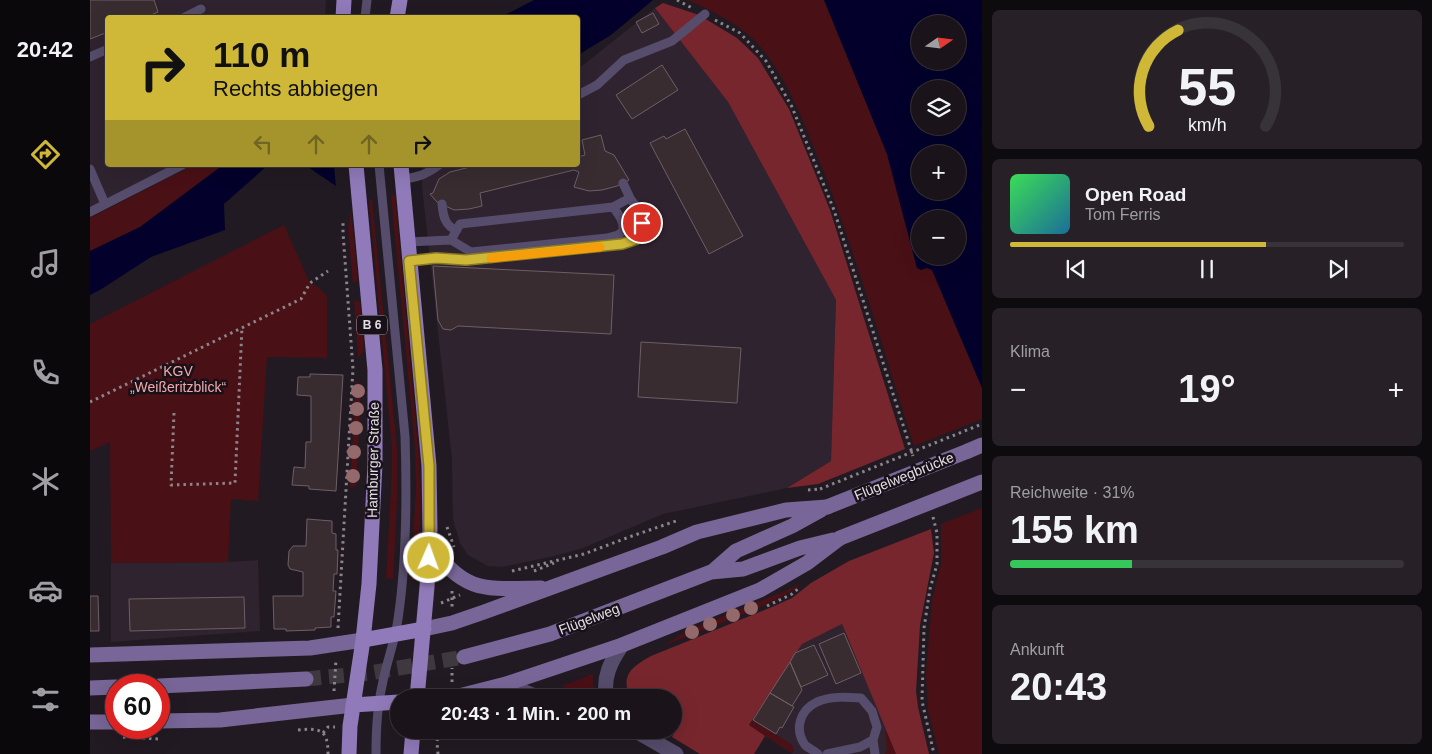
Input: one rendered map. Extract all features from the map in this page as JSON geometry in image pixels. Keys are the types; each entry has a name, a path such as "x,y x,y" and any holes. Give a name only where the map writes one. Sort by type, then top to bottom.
{"main road":[{"path":"343,15 344,0"},
{"path":"398,15 400,0"},
{"name":"Hamburger Straße","path":"348,754 363,640 370,568 375,464 375,370 356,167"},
{"path":"402,172 429,466 429,543 424,629 418,689"},
{"name":"Flügelwegbrücke","path":"827,507 982,445"},
{"path":"486,689 622,645 760,590 807,563 840,538 982,482"},
{"path":"90,655 310,648 424,629 464,619 552,588 697,532 786,510 827,507"},
{"name":"Flügelweg","path":"711,572 736,551 792,526 827,507"},
{"name":"Flügelweg","path":"464,658 550,634 711,572 744,569 800,548 840,538"},
{"path":"429,543 446,565 459,578 467,582 493,589 552,588"},
{"path":"170,685 306,679"},
{"path":"90,688 105,687"},
{"path":"170,721 220,720 390,702"},
{"path":"90,722 105,722"},
{"path":"411,754 412,739"}],"street":[{"path":"606,689 606,674 612,658 622,645"},
{"path":"506,684 518,689"},
{"path":"650,739 676,754"}],"lane":[{"path":"365,15 367,0"},
{"path":"189,15 201,9"},
{"path":"580,93 597,85 624,60 672,41 705,14"},
{"path":"90,57 105,50"},
{"path":"90,212 178,167"},
{"path":"376,754 376,724 382,685 396,634 405,524 405,436 379,167"},
{"path":"402,172 417,178 436,167"},
{"path":"90,169 105,204"},
{"path":"409,261 436,258 466,260 622,244 637,239 642,223 640,212 630,198 623,183"},
{"path":"451,240 460,224 613,207 630,198"},
{"path":"442,204 445,220 451,228 457,230"},
{"path":"408,242 451,240 470,252 607,238 618,235 623,231 624,224 620,215 613,207"},
{"path":"818,754 806,745 798,728 802,714 816,702 842,696 861,698 872,711 876,727 873,740 875,754"},
{"path":"827,754 860,747 873,740"}],"path":[{"path":"677,0 740,33 766,61 792,107 834,210 916,465"},
{"path":"328,727 333,708 353,369 343,213"},
{"path":"90,402 301,299 310,283 328,271"},
{"path":"174,412 171,485 235,483 242,327"},
{"path":"820,489 982,424"},
{"path":"930,509 938,533 936,564 924,628 922,700 934,754"},
{"path":"503,572 584,554 678,521"},
{"path":"454,548 459,554"},
{"path":"438,604 460,595 468,595"},
{"path":"438,739 438,754"},
{"path":"328,745 328,754"}],"shaded area":[{"path":"90,0 326,0 325,15 105,15 105,167 190,167 90,217"},
{"path":"534,0 653,0 611,35 580,54 580,15 505,15"},
{"path":"824,0 982,0 982,388 932,270 927,268 921,270 917,268 916,265 966,265 966,210 911,210 911,245 887,154"},
{"path":"663,3 699,15 737,38 758,58 789,109 830,210 905,449 818,484 787,488 831,461 836,300 728,102 655,8"},
{"path":"655,8 728,102 836,300 831,461 787,488 663,514 583,548 554,556 502,567 488,566 468,555 460,543 453,519 452,459 422,186 423,167 580,167 580,67"},
{"path":"220,167 266,167 224,204 225,230 151,257 90,295 90,251 140,227"},
{"path":"308,167 373,167 336,186"},
{"path":"931,529 934,553 920,625 916,691 929,754 896,754 842,624 802,644 749,725 765,736 754,754 700,754 675,739 682,739 682,689 627,689 630,672 651,656 792,598 811,583 849,561"},
{"path":"258,560 260,631 111,642 111,563"},
{"path":"842,624 896,754 793,754 749,726 802,643"}],"green space":[{"path":"688,0 824,0 887,154 911,245 911,265 916,265 917,268 932,270 982,388 982,419 914,446 846,234 821,165 793,98 775,66 753,39 713,12"},
{"path":"190,167 220,167 140,227 90,251 90,218"},
{"path":"391,195 395,195 419,456 421,499 418,580 411,580 416,486 415,448"},
{"path":"369,199 372,199 397,449 397,501 393,579 386,578 392,448"},
{"path":"351,211 358,280 353,284 348,229"},
{"name":"KGV „Weißeritzblick“","path":"284,225 310,283 318,287 327,296 327,358 267,357 258,501 231,499 228,562 111,563 110,442 90,451 90,324"},
{"path":"354,300 360,302 364,351 358,358"},
{"path":"356,381 361,385 356,486 350,488"},
{"path":"982,508 982,754 939,754 928,711 926,673 932,600 941,564 941,524"},
{"path":"801,583 779,598 662,646 687,631"},
{"path":"593,674 594,689 569,689 562,686"},
{"path":"753,720 792,745 794,750 792,753 749,726"},
{"path":"885,726 896,754 885,754 887,749"}],"pier":[{"path":"334,167 378,167 336,188"}],"building":[{"path":"90,0 154,0 158,12 151,15 105,15 105,33 90,39"},
{"path":"653,13 659,24 642,33 636,22"},
{"path":"662,65 678,90 632,119 616,95"},
{"path":"685,129 743,236 709,254 650,143 664,136 666,139"},
{"path":"601,135 605,151 614,155 629,180 617,186 589,191 574,187 579,172 574,170 480,193 482,206 469,209 454,210 437,202 430,194 433,193 439,179 450,172 470,167 580,167 580,156 585,155 582,140"},
{"path":"433,266 614,275 611,334 458,326 451,330 443,329 438,320"},
{"path":"641,342 741,348 737,403 638,397"},
{"path":"310,374 343,375 336,491 309,489 309,486 292,485 294,467 305,468 306,442 311,442 311,396 297,395 298,377 310,377"},
{"path":"307,519 332,521 332,533 336,534 336,550 338,550 337,574 334,574 333,591 336,591 334,617 331,617 331,627 315,628 315,630 286,631 286,629 274,629 273,596 303,596 303,572 290,569 288,565 289,551 293,546 306,546"},
{"path":"90,596 98,596 99,631 90,631"},
{"path":"244,597 245,628 130,631 129,599"},
{"path":"844,633 861,673 836,684 819,644"},
{"path":"814,645 828,675 801,687 790,662 795,653"},
{"path":"790,662 802,690 792,706 770,693"},
{"path":"770,693 794,707 782,728 780,727 776,734 753,720"}],"tunnel":[{"path":"306,679 369,673 464,657"}],"slow traffic":[{"path":"491,258 600,247"}],"route":[{"path":"429,558 429,466 409,261 436,258 466,260 622,244 637,239 642,223"}]}
